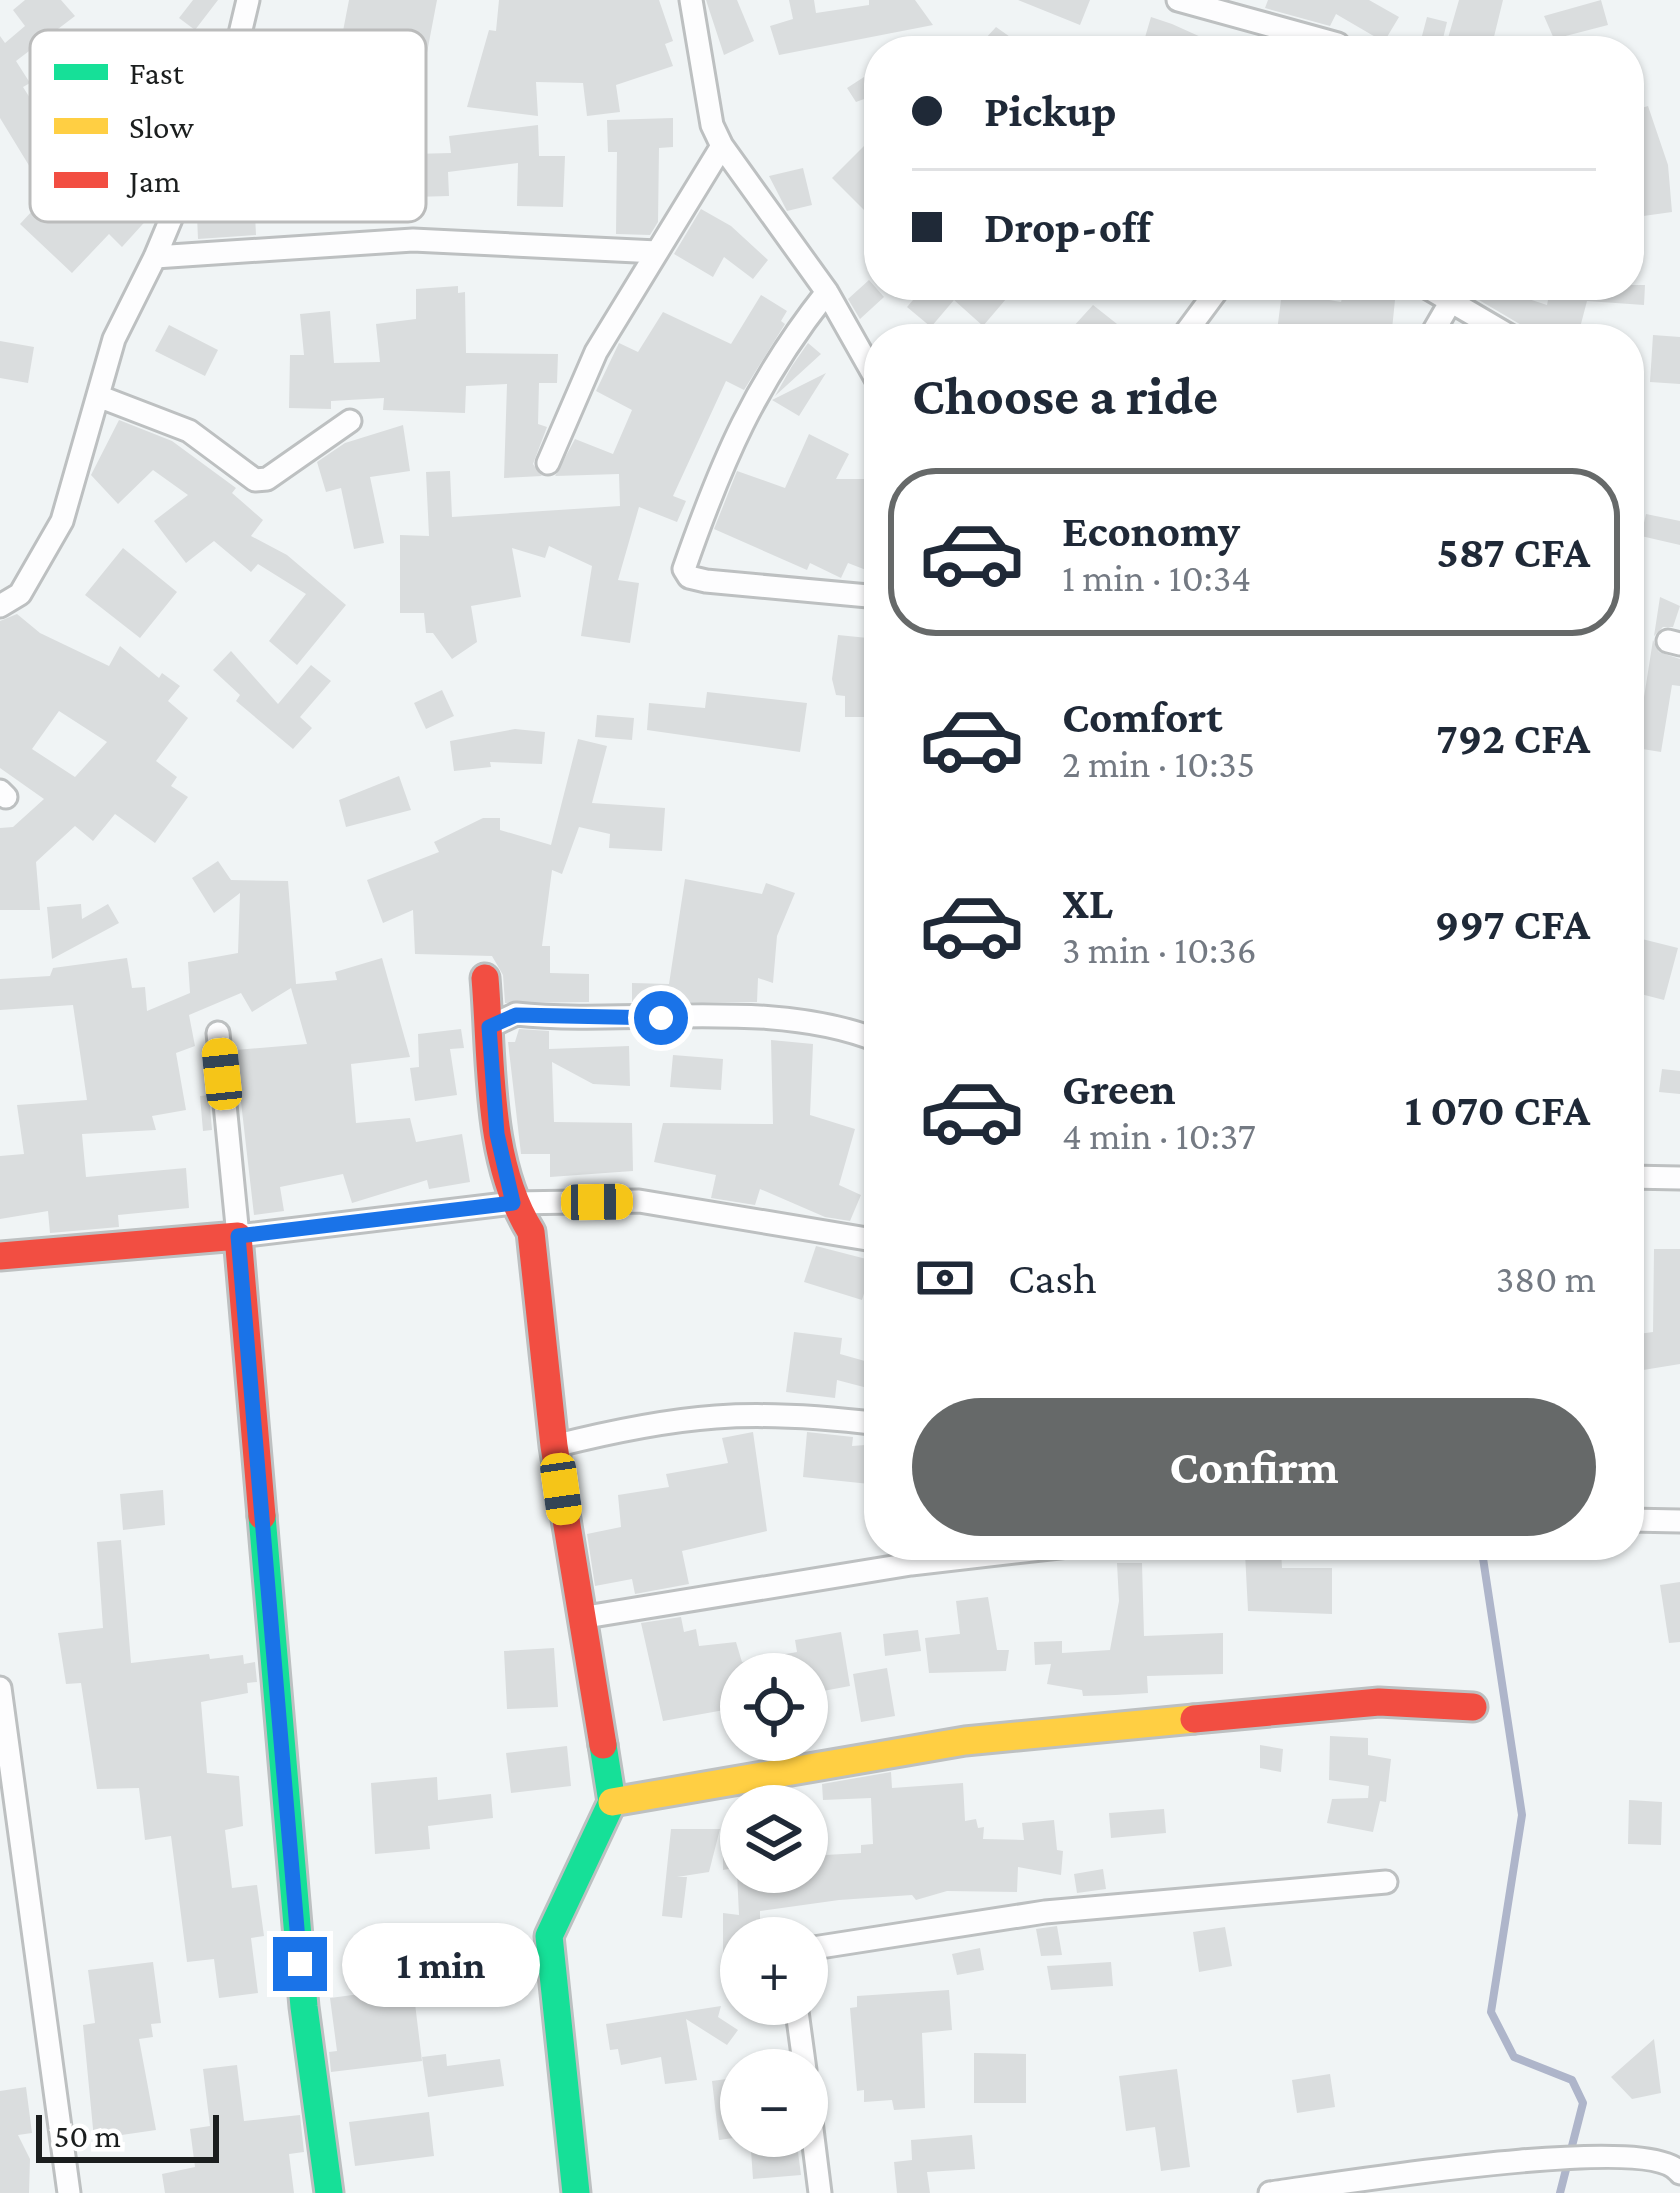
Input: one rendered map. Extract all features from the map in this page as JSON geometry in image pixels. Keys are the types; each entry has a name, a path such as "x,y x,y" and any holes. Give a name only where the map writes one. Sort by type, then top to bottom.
{"street":[{"path":"241,30 248,0"},
{"path":"691,0 712,124 722,146 827,292 864,357"},
{"path":"1178,0 1309,36"},
{"path":"548,463 596,352 722,146"},
{"path":"0,606 20,594 46,557 115,338 170,222"},
{"path":"155,257 413,240 657,252"},
{"path":"827,292 770,367 725,452 684,569 689,577 706,581 864,595"},
{"path":"1438,324 1451,301 1490,324"},
{"path":"98,396 189,431 255,481 267,479 350,421"},
{"path":"484,978 497,1134 513,1203 531,1232 554,1446 613,1802 554,1916 549,1936 576,2193"},
{"path":"489,1027 516,1015 731,1018 831,1028 864,1037"},
{"path":"218,1033 300,1960 329,2193"},
{"path":"1644,1177 1680,1178"},
{"path":"0,1256 238,1236 513,1203 639,1201 864,1238"},
{"path":"554,1446 656,1421 738,1412 864,1423"},
{"path":"1644,1520 1680,1521"},
{"path":"580,1618 946,1560"},
{"path":"0,1688 69,2193"},
{"path":"613,1802 965,1742 1379,1702 1473,1707"},
{"path":"828,1946 1045,1912 1385,1882"},
{"path":"1270,2193 1600,2155 1664,2161 1680,2173"},
{"path":"815,2157 820,2193"}],"building":[{"path":"25,0 61,0 75,16 57,30 30,30 30,50 16,61 30,83 23,87 30,98 30,167 0,118 0,36 5,43 25,26 13,10"},
{"path":"193,0 218,0 195,30 179,18"},
{"path":"349,0 437,0 426,58 426,30 343,30"},
{"path":"499,0 659,0 673,41 665,44 673,66 616,85 620,112 587,116 583,83 536,82 538,116 467,107 489,30 496,31"},
{"path":"706,0 737,0 754,41 724,55"},
{"path":"789,0 814,0 816,13 869,5 869,0 915,0 933,25 779,55 770,26 793,19"},
{"path":"1018,0 1090,0 1080,25"},
{"path":"1268,0 1369,0 1399,17 1388,36 1374,36 1336,14 1330,26 1265,8"},
{"path":"1459,0 1503,0 1494,36 1449,36"},
{"path":"1601,0 1608,25 1553,36 1544,16"},
{"path":"1151,17 1199,36 1145,36"},
{"path":"1427,17 1447,22 1444,36 1422,36"},
{"path":"996,27 1009,36 988,36"},
{"path":"864,77 864,99 856,102 847,88"},
{"path":"1648,106 1668,165 1672,212 1644,216 1644,107"},
{"path":"673,118 673,147 659,148 658,222 650,235 616,234 617,152 608,152 607,120"},
{"path":"538,125 539,156 565,156 563,207 517,206 518,163 448,172 449,196 426,197 426,154 451,153 449,136"},
{"path":"864,146 864,210 832,178"},
{"path":"803,168 812,205 787,211 769,176"},
{"path":"701,209 731,226 768,260 753,279 724,257 713,277 674,254"},
{"path":"30,213 30,222 145,222 122,247 109,234 72,273 20,224"},
{"path":"197,222 255,222 256,235 198,239"},
{"path":"864,285 864,300 881,300 860,319 848,299"},
{"path":"1645,285 1644,305 1587,301 1581,324 1520,324 1479,300 1532,300 1547,305 1548,300 1644,300"},
{"path":"458,286 458,293 465,292 466,353 558,354 557,383 539,383 538,424 547,427 533,464 542,476 504,478 507,384 466,386 465,413 383,410 384,398 331,401 331,409 289,408 290,355 304,355 300,314 330,311 334,363 380,362 376,324 416,319 416,289"},
{"path":"761,295 787,311 781,321 785,324 744,390 726,381 673,496 686,501 677,522 639,507 618,580 639,583 630,643 581,636 592,566 549,546 545,558 512,548 521,597 471,606 477,642 452,659 433,633 426,633 424,613 400,613 400,535 429,536 426,472 450,471 452,517 620,506 619,474 555,476 575,439 613,454 632,410 596,391 619,343 638,352 663,312 731,344"},
{"path":"913,300 954,300 934,324 907,307"},
{"path":"954,300 1005,300 981,324"},
{"path":"1281,300 1395,300 1393,324 1278,324"},
{"path":"1093,305 1117,324 1076,324"},
{"path":"169,325 218,350 205,376 155,351"},
{"path":"1653,335 1680,337 1680,384 1650,382"},
{"path":"0,341 34,347 28,383 0,378"},
{"path":"808,343 821,354 775,396 792,366"},
{"path":"826,373 799,416 772,400"},
{"path":"119,420 172,441 236,488 232,493 263,520 251,536 287,555 346,605 297,665 269,641 306,594 258,564 251,572 214,541 186,563 154,521 188,495 153,470 118,504 91,475"},
{"path":"403,425 410,471 370,477 384,543 354,549 341,488 326,492 317,462 345,443"},
{"path":"809,434 849,454 836,479 864,479 864,569 848,563 841,578 810,563 807,570 714,529 737,471 785,488"},
{"path":"1646,514 1680,521 1680,545 1644,537"},
{"path":"123,548 177,592 140,638 85,595"},
{"path":"1660,597 1680,606 1673,627 1663,627 1654,636"},
{"path":"17,614 40,633 109,666 120,646 159,678 162,673 180,686 168,701 188,718 156,761 177,777 171,786 188,797 155,843 115,814 93,841 75,826 36,862 40,910 0,910 0,828 13,827 44,799 0,768 0,621","holes":["59,711 107,742 75,777 32,749"]},
{"path":"838,635 864,638 864,717 845,717 845,696 836,695 832,679"},
{"path":"1653,640 1659,652 1680,659 1680,686 1672,685 1661,752 1644,749 1644,697"},
{"path":"231,651 278,704 311,665 331,681 300,717 312,728 293,749 236,701 240,695 213,670"},
{"path":"442,690 454,716 426,729 414,703"},
{"path":"707,692 807,703 800,752 647,730 649,703 705,708"},
{"path":"597,715 634,718 632,740 595,737"},
{"path":"515,729 545,732 542,764 490,762 491,767 454,771 450,741"},
{"path":"578,739 607,746 592,803 665,808 662,851 609,848 610,834 579,827 562,874 552,870 542,946 550,946 550,973 589,974 589,1002 505,1003 503,975 492,956 415,954 413,910 383,923 367,880 439,852 434,842 483,818 500,818 500,830 551,845"},
{"path":"399,776 411,810 346,827 339,800"},
{"path":"218,861 231,880 288,881 296,984 337,980 335,972 382,958 410,1057 351,1064 356,1123 410,1118 416,1142 462,1134 470,1182 429,1189 427,1180 352,1203 343,1174 280,1187 284,1211 254,1215 235,1050 307,1044 291,988 252,1012 241,993 189,1015 195,1046 176,1053 186,1110 152,1116 156,1130 82,1134 86,1177 186,1168 189,1208 118,1215 119,1227 50,1233 48,1211 0,1219 0,1156 24,1154 17,1105 87,1100 73,1005 0,1010 0,979 50,976 53,968 127,958 132,988 145,987 147,1011 190,993 188,962 238,953 240,893 214,913 192,878"},
{"path":"685,879 762,894 766,883 795,893 777,936 773,983 758,978 757,1002 632,1002 632,983 669,984"},
{"path":"81,904 82,919 108,904 119,923 52,959 47,907"},
{"path":"1644,940 1678,948 1664,1000 1644,995"},
{"path":"461,1029 464,1048 450,1049 457,1095 415,1101 410,1068 419,1067 418,1034"},
{"path":"519,1029 549,1031 549,1049 629,1046 630,1086 593,1084 552,1062 554,1122 632,1123 633,1171 550,1177 550,1154 521,1154 508,1042 515,1042"},
{"path":"771,1040 813,1044 810,1115 855,1129 839,1185 861,1195 850,1221 825,1217 760,1189 755,1205 711,1198 716,1175 654,1162 663,1123 773,1124"},
{"path":"673,1055 723,1059 721,1090 670,1087"},
{"path":"1662,1069 1680,1071 1680,1094 1659,1092"},
{"path":"209,1095 212,1130 203,1131 200,1096"},
{"path":"816,1246 864,1258 862,1300 804,1282"},
{"path":"1654,1249 1680,1249 1680,1364 1644,1370 1644,1333 1653,1332"},
{"path":"794,1332 842,1338 840,1354 864,1361 864,1387 837,1380 835,1398 786,1392"},
{"path":"753,1432 767,1531 682,1551 689,1584 635,1594 632,1579 595,1586 587,1534 621,1527 618,1495 669,1487 666,1474 728,1463 722,1438"},
{"path":"807,1432 853,1437 852,1446 864,1445 864,1483 803,1477"},
{"path":"163,1490 165,1525 123,1530 120,1494"},
{"path":"121,1540 131,1663 209,1654 210,1659 243,1655 244,1664 255,1662 257,1682 247,1683 248,1693 201,1702 207,1773 239,1776 243,1826 225,1830 232,1888 257,1885 264,1936 251,1938 258,1993 219,1998 214,1959 187,1962 171,1836 145,1840 139,1788 97,1789 81,1683 66,1684 58,1633 103,1628 97,1542"},
{"path":"1245,1560 1282,1560 1282,1568 1332,1568 1332,1614 1248,1611"},
{"path":"1117,1563 1142,1563 1144,1636 1223,1633 1223,1674 1147,1676 1148,1693 1116,1695 1083,1696 1082,1690 1047,1684 1051,1664 1035,1665 1034,1642 1062,1641 1062,1653 1110,1650 1119,1601"},
{"path":"1680,1582 1680,1642 1669,1643 1660,1585"},
{"path":"988,1597 997,1650 1009,1650 1006,1671 929,1673 925,1638 960,1634 956,1601"},
{"path":"681,1617 684,1632 696,1629 699,1646 736,1642 739,1653 720,1653 720,1711 663,1721 641,1623"},
{"path":"918,1630 921,1651 885,1656 883,1634"},
{"path":"841,1632 850,1686 828,1690 828,1653 792,1653 797,1652 795,1640"},
{"path":"554,1648 558,1707 507,1709 504,1651"},
{"path":"887,1668 895,1716 861,1722 853,1674"},
{"path":"1330,1736 1368,1738 1368,1755 1391,1759 1386,1802 1380,1801 1373,1832 1327,1823 1332,1799 1368,1798 1369,1786 1329,1780"},
{"path":"1260,1745 1283,1749 1281,1772 1260,1768"},
{"path":"567,1746 571,1786 511,1793 506,1753"},
{"path":"891,1772 892,1788 963,1783 965,1821 976,1819 978,1828 984,1827 983,1839 1024,1840 1022,1823 1054,1820 1057,1850 1063,1851 1061,1875 1018,1867 1017,1892 947,1891 916,1900 912,1895 839,1900 760,1911 760,1917 723,1917 723,1913 739,1915 738,1893 828,1893 828,1855 861,1853 861,1845 873,1844 871,1798 828,1800 828,1785 822,1784"},
{"path":"437,1777 438,1800 491,1794 493,1818 428,1826 430,1849 375,1854 371,1783"},
{"path":"1629,1800 1662,1802 1661,1845 1628,1844"},
{"path":"1164,1809 1166,1833 1111,1838 1109,1813"},
{"path":"671,1829 720,1829 709,1872 677,1877 687,1877 682,1918 662,1916"},
{"path":"1103,1869 1106,1889 1077,1893 1074,1874"},
{"path":"1057,1926 1062,1955 1041,1956 1036,1929"},
{"path":"1225,1927 1232,1966 1199,1972 1193,1932"},
{"path":"980,1948 984,1970 957,1975 952,1954"},
{"path":"153,1962 161,2023 151,2024 153,2037 139,2039 156,2130 94,2139 83,2025 95,2023 88,1970"},
{"path":"1111,1962 1113,1986 1051,1990 1047,1966"},
{"path":"413,1987 422,2061 331,2072 329,2052 337,2051 330,1998"},
{"path":"949,1990 952,2030 922,2033 925,2108 894,2110 892,2100 864,2102 864,2090 857,2091 850,2008 857,2007 857,1996"},
{"path":"720,2006 720,2025 738,2030 727,2045 686,2019 697,2080 665,2084 661,2057 621,2065 618,2049 610,2050 606,2024"},
{"path":"1654,2039 1661,2093 1632,2099 1611,2077"},
{"path":"974,2053 1026,2054 1026,2103 974,2103"},
{"path":"446,2054 447,2066 500,2059 504,2086 428,2097 422,2057"},
{"path":"237,2065 244,2121 300,2115 304,2152 289,2154 294,2193 165,2193 162,2174 195,2167 190,2129 210,2126 203,2069"},
{"path":"1177,2069 1190,2167 1161,2171 1155,2127 1126,2131 1119,2076"},
{"path":"1330,2074 1335,2107 1297,2113 1292,2080"},
{"path":"720,2080 719,2140 712,2081"},
{"path":"26,2087 32,2133 18,2135 30,2159 29,2193 0,2193 0,2091"},
{"path":"429,2112 434,2156 355,2166 349,2122"},
{"path":"972,2135 975,2169 927,2172 930,2193 897,2193 894,2162 912,2160 911,2140"},
{"path":"751,2157 799,2157 801,2175 753,2179"}],"waterway":[{"path":"1483,1560 1522,1815 1491,2012 1514,2057 1572,2080 1583,2103 1560,2193"}],"traffic: fast":[{"path":"262,1516 304,2007 329,2193"},
{"path":"576,2193 549,1936 612,1802 603,1745"}],"traffic: slow":[{"path":"612,1802 965,1741 1194,1719"}],"traffic: jam":[{"path":"485,978 499,1142 516,1204 531,1232 554,1446 603,1745"},
{"path":"0,1256 238,1236 262,1516"},
{"path":"1194,1719 1379,1702 1473,1707"}],"route":[{"path":"300,1964 238,1236 513,1203 497,1134 489,1027 516,1015 661,1018"}]}
